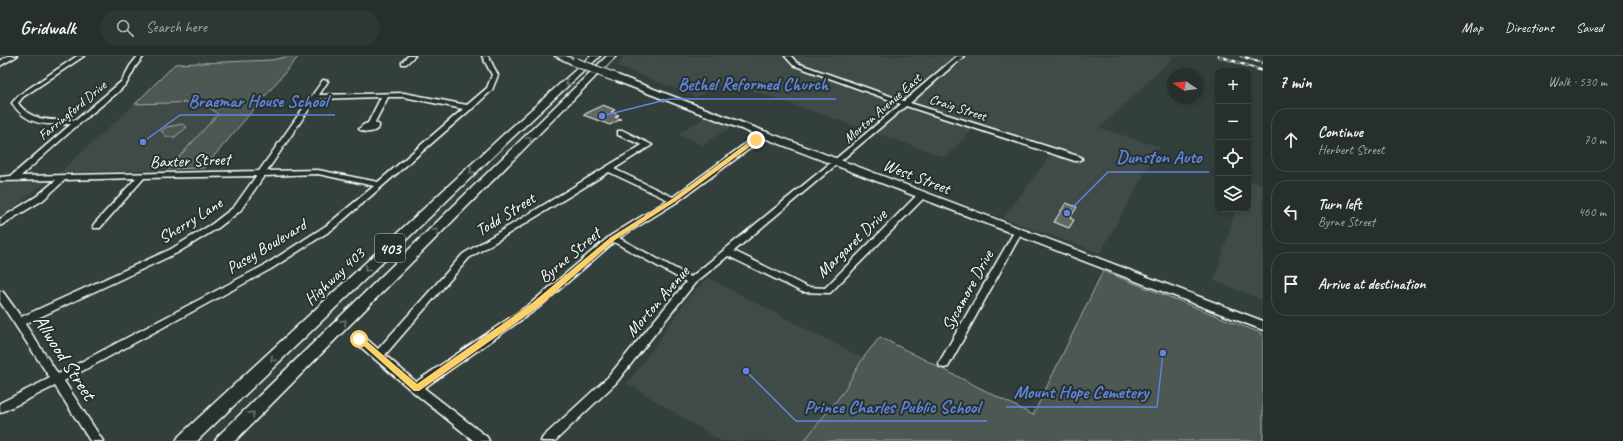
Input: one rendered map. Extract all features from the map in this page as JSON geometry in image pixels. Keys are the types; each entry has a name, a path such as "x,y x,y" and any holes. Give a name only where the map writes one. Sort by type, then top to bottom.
{"highway":[{"name":"Highway 403","path":"185,441 508,136 596,56"},
{"name":"403","path":"224,441 612,56"}],"main road":[{"path":"0,64 14,56"},
{"name":"West Street","path":"558,56 1263,326"}],"street":[{"path":"78,122 47,122 31,119 23,113 15,103 21,96 81,56"},
{"name":"Farringford Drive","path":"12,179 124,82 133,66 141,56"},
{"path":"404,63 412,56"},
{"name":"Pusey Boulevard","path":"0,408 58,379 268,267 330,226 490,90 495,75 485,56"},
{"name":"Craig Street","path":"788,56 795,64 906,104 1078,159"},
{"name":"Morton Avenue East","path":"837,163 961,56"},
{"name":"Sherry Lane","path":"20,322 174,251 215,226 237,209 324,82"},
{"path":"371,124 386,95"},
{"path":"314,97 404,95 470,108"},
{"name":"Todd Street","path":"378,356 466,256 648,145 620,133"},
{"name":"Byrne Street","path":"416,388 534,306 613,238 674,200 764,134"},
{"name":"Morton Avenue","path":"547,441 612,380 692,281 837,163"},
{"path":"608,169 674,200"},
{"name":"Baxter Street","path":"0,179 262,172 318,172 380,185"},
{"path":"97,226 142,176"},
{"path":"0,223 40,198 64,177"},
{"name":"Margaret Drive","path":"728,252 805,290 827,291 922,195"},
{"name":"Sycamore Drive","path":"944,364 1018,232"},
{"path":"613,238 692,281"},
{"name":"Allwood Street","path":"0,294 98,441"},
{"path":"359,339 416,388 483,441"}],"shaded area":[{"path":"290,56 299,56 204,168 168,169 218,114 203,102 135,104 175,64 272,60"},
{"path":"624,56 1174,56 1100,128 1159,147 1100,253 1003,218 1057,147 979,123 945,157 728,82 696,97 618,66"},
{"path":"203,102 219,114 168,169 59,173 135,104"},
{"path":"707,116 731,127 702,145 678,134"},
{"path":"182,124 187,127 175,137 167,137 161,131 167,127"},
{"path":"1251,181 1263,184 1263,300 1214,281 1235,212 1251,212"},
{"path":"46,182 0,218 0,183"},
{"path":"1103,271 1263,334 1263,441 804,441 844,391 863,358 880,337 1033,415"},
{"path":"708,278 863,358 844,391 804,441 721,441 627,383 653,349 687,299"}],"building":[{"path":"603,105 615,110 611,112 619,115 615,117 621,119 610,125 583,115"},
{"path":"1066,203 1077,207 1070,218 1074,220 1069,228 1054,222"}],"railway":[{"path":"1219,56 1263,71"},
{"path":"1241,56 1263,63"}],"place":[{"name":"Bethel Reformed Church","path":"602,116"},
{"name":"Braemar House School","path":"143,142"},
{"name":"Dunston Auto","path":"1067,213"},
{"name":"Mount Hope Cemetery","path":"1163,353"},
{"name":"Prince Charles Public School","path":"746,371"}],"route":[{"path":"359,339 416,388 534,306 613,238 674,200 756,140"}]}
